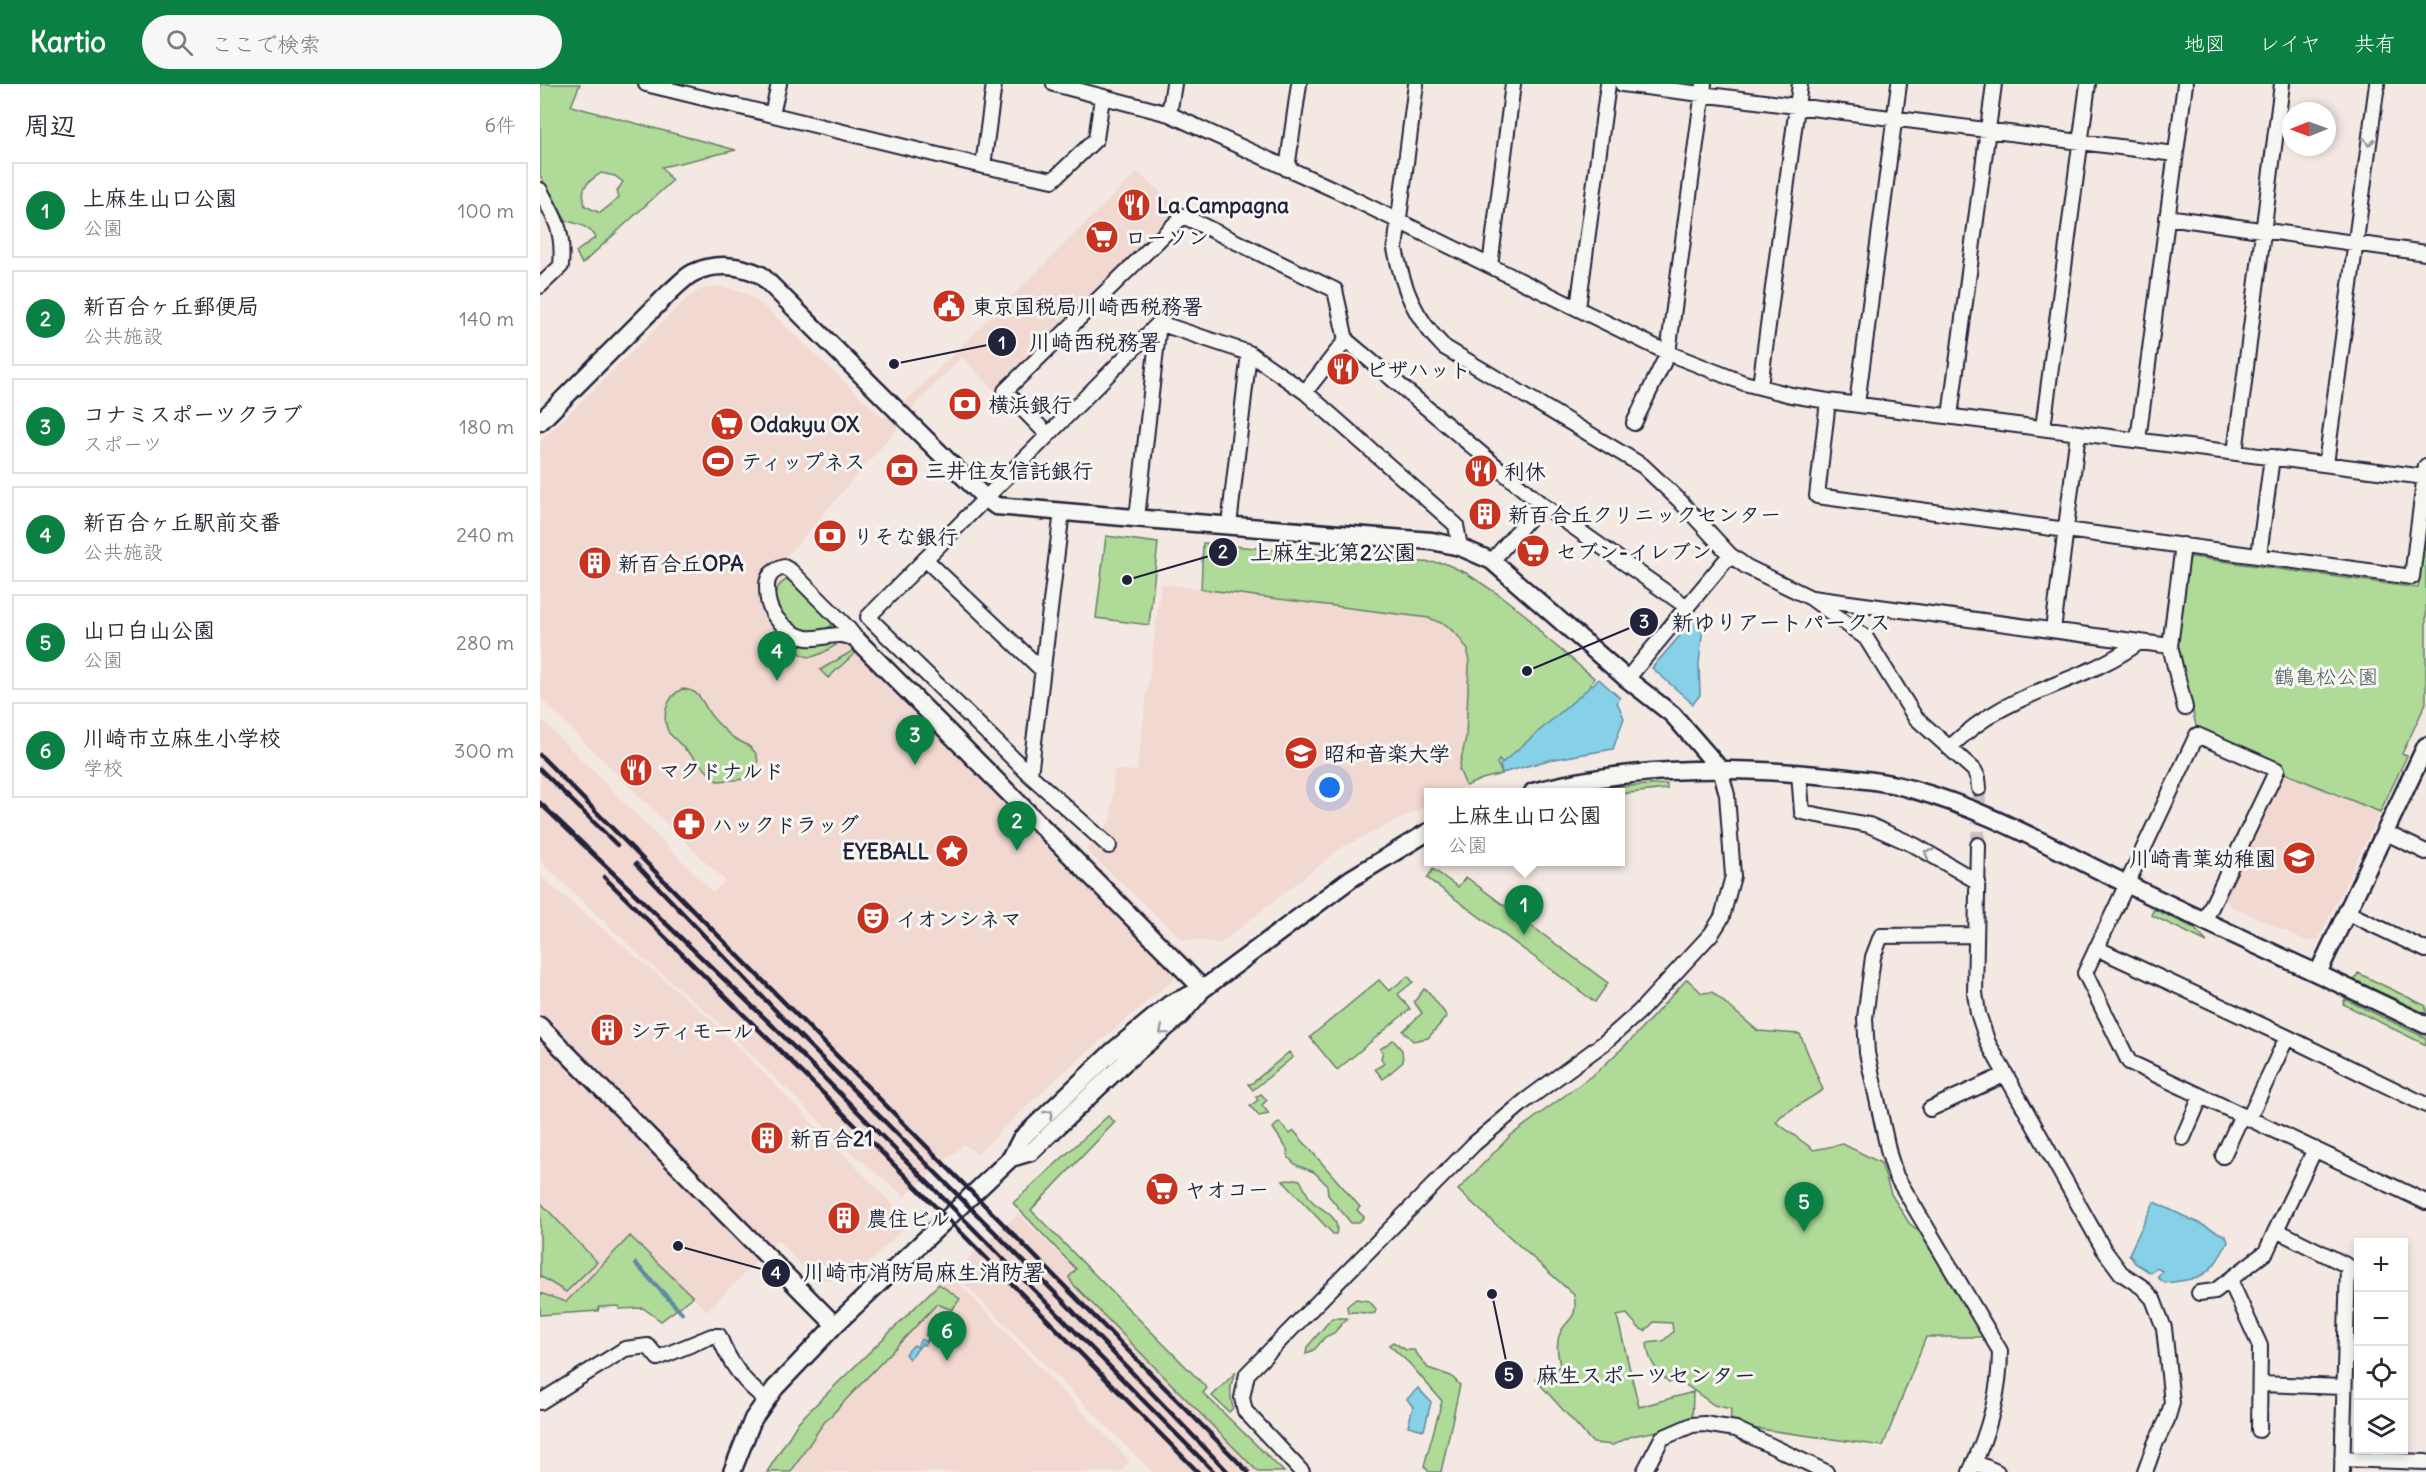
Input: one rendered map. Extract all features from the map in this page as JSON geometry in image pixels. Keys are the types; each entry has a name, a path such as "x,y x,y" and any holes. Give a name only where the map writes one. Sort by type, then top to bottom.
{"street":[{"path":"646,84 983,166 1053,180 1096,139 1102,98"},
{"path":"772,114 779,84"},
{"path":"983,166 994,84"},
{"path":"1054,84 1085,87 1102,98 1169,114 1398,221 1668,353 1744,383 1791,395 1828,401 2326,464 2425,471 2412,576 1817,496 1828,401"},
{"path":"1169,114 1174,84"},
{"path":"1287,169 1299,84"},
{"path":"1416,84 1395,249 1400,273 1411,303 1425,328 1444,347 1643,466 1679,500 1730,555 1747,567 1811,598 1866,638 1915,717 1974,770 1979,788"},
{"path":"1490,266 1513,84"},
{"path":"1578,308 1608,84"},
{"path":"1622,84 1703,89 1797,106 2175,154"},
{"path":"1760,386 1800,84"},
{"path":"1857,404 1899,84"},
{"path":"1950,416 1994,84"},
{"path":"2043,428 2088,84"},
{"path":"2138,440 2185,84"},
{"path":"2235,453 2282,84"},
{"path":"2326,464 2377,84"},
{"path":"1634,423 1668,353 1703,89"},
{"path":"540,190 560,227 563,248 561,266 540,286"},
{"path":"1048,435 1005,391 1183,216 1335,290 1346,340 1541,504 1687,607"},
{"path":"2167,217 2426,253"},
{"path":"540,422 671,291 693,273 719,266 742,266 761,275 985,498 996,506 1432,541 1460,547 1492,561 1627,679 1673,715 1720,769 1727,795 1733,876 1722,917 1712,933 1630,1020 1604,1043 1525,1101 1474,1144 1246,1374 1242,1398 1245,1411 1302,1472"},
{"path":"1159,322 1249,353 1305,392 1456,525 1460,547"},
{"path":"1109,846 1030,775 868,616 1159,322"},
{"path":"1137,518 1159,322"},
{"path":"1305,392 1346,340"},
{"path":"1229,525 1249,353"},
{"path":"2053,630 2078,433"},
{"path":"2259,555 2272,457"},
{"path":"1492,561 1541,504"},
{"path":"1030,775 1062,511"},
{"path":"2183,545 2170,646 2185,708"},
{"path":"1627,679 1730,555"},
{"path":"925,559 1042,670"},
{"path":"858,641 849,635 803,638 787,630 770,608 767,580 771,574 784,567 791,571 1203,989"},
{"path":"1811,598 2170,646"},
{"path":"1950,747 1975,725 1999,710 2094,668 2123,654 2138,643"},
{"path":"2204,922 2277,770 2197,735 2085,973 2129,1062 2426,1202"},
{"path":"2318,973 2425,751"},
{"path":"1548,788 1615,775 1720,769 1799,773 1897,786 1936,796 2007,825 2204,922 2318,973 2426,1026"},
{"path":"1799,773 1802,812 1869,825 1916,846 1978,882"},
{"path":"2384,832 2426,852"},
{"path":"732,1472 743,1441 766,1399 835,1325 1011,1158 1031,1152 1125,1062 1180,1016 1203,989 1361,872 1424,834"},
{"path":"1978,845 1975,993 1978,1013 1988,1044 2104,1250 2121,1274 2142,1287 2153,1299 2164,1328 2172,1403 2145,1472"},
{"path":"2346,912 2426,950"},
{"path":"1976,935 1881,936 1873,957 1865,1018 1867,1053 1896,1176 2000,1351 2000,1381 1984,1439 1972,1467 1997,1472"},
{"path":"2096,948 2288,1037 2426,1105"},
{"path":"540,1026 835,1325"},
{"path":"2223,1156 2288,1037"},
{"path":"1930,1109 2004,1075"},
{"path":"2183,1138 2201,1096"},
{"path":"2199,1293 2215,1291 2266,1252 2315,1149"},
{"path":"2276,1230 2348,1266 2342,1466 2426,1462"},
{"path":"2230,1280 2260,1346 2259,1430"},
{"path":"540,1402 626,1349 648,1346 658,1358 712,1336 719,1336 727,1356 750,1388 766,1399"},
{"path":"2260,1384 2344,1387"},
{"path":"1644,1472 1662,1438 1692,1425 1704,1424 1736,1429 1826,1472"}],"shaded area":[{"path":"1137,172 1180,209 995,391 962,357 913,407 896,430 787,556 1194,962 1059,1076 977,1154 964,1144 905,1196 855,1156 712,1016 645,960 540,861 540,718 713,892 725,881 540,698 540,442 686,299 697,291 718,286 747,294 767,309 883,418 907,400"},
{"name":"昭和音楽大学","path":"1161,584 1429,618 1446,625 1468,649 1466,737 1459,769 1466,786 1424,788 1424,807 1341,848 1221,943 1182,939 1086,850 1111,820 1114,770 1137,771"},
{"name":"川崎青葉幼稚園","path":"2282,772 2380,812 2318,940 2309,942 2228,904 2225,896 2241,860 2242,852 2246,851"},
{"path":"540,876 709,1018 910,1222 851,1280 815,1280 778,1240 707,1311 630,1236 566,1302 540,1293"},
{"path":"1018,1214 1280,1472 1152,1472 953,1272"},
{"path":"948,1272 1130,1461 1120,1472 767,1472 799,1421"}],"green space":[{"path":"540,84 580,84 571,106 736,150 662,167 672,181 582,264 576,252 596,237 583,226 566,221 540,175","holes":["601,173 615,176 623,182 617,191 619,198 600,213 585,206 583,194 588,183"]},
{"name":"鶴亀松公園","path":"2426,534 2426,703 2402,754 2407,756 2380,812 2282,772 2284,766 2196,726 2178,644 2188,559 2192,557 2418,588"},
{"path":"1106,536 1158,543 1149,625 1096,618"},
{"path":"1203,543 1379,560 1444,563 1466,573 1528,617 1543,635 1594,678 1589,687 1617,713 1505,767 1499,760 1497,763 1502,774 1466,786 1459,769 1466,737 1469,664 1468,650 1458,636 1446,625 1429,618 1201,589"},
{"path":"789,579 832,619 832,625 825,630 800,632 780,615 775,602 776,592 784,581"},
{"path":"772,622 786,636 799,644 813,646 833,643 836,645 820,654 804,656 779,634"},
{"path":"854,650 856,652 828,678 820,670"},
{"path":"682,689 695,692 724,729 754,751 757,764 749,779 717,781 669,733 665,720 666,708 672,697"},
{"path":"1667,784 1667,789 1625,793 1625,788 1595,788"},
{"path":"1433,869 1458,887 1466,877 1608,983 1595,1002 1427,878"},
{"path":"2154,909 2194,928 2207,942 2151,915"},
{"path":"2358,973 2426,1006 2426,1014 2355,980"},
{"path":"1408,976 1413,982 1398,994 1410,1009 1337,1070 1310,1037 1379,980 1389,991"},
{"path":"1687,979 1702,993 1712,992 1758,1031 1800,1034 1823,1090 1781,1116 1776,1122 1814,1150 1843,1144 1881,1163 1891,1194 1909,1223 1929,1240 1988,1337 1926,1337 1883,1446 1730,1425 1731,1409 1714,1405 1683,1383 1669,1382 1654,1365 1647,1343 1663,1341 1673,1332 1672,1323 1654,1322 1645,1331 1639,1328 1627,1314 1617,1316 1639,1407 1693,1392 1692,1424 1632,1436 1613,1445 1593,1443 1536,1380 1560,1366 1558,1340 1575,1310 1574,1295 1458,1190 1510,1136 1598,1071 1633,1038"},
{"path":"1424,989 1447,1016 1428,1038 1413,1041 1403,1031 1422,1013 1414,1002"},
{"path":"2345,999 2426,1038 2426,1045 2343,1004"},
{"path":"1393,1040 1402,1050 1403,1062 1383,1079 1375,1069 1384,1064 1381,1058 1383,1052 1380,1049"},
{"path":"1289,1052 1293,1057 1253,1090 1248,1084 1251,1084"},
{"path":"1261,1094 1267,1100 1262,1105 1269,1114 1259,1116 1250,1106 1258,1100 1256,1097"},
{"path":"1108,1116 1115,1122 1031,1210 1207,1388 1203,1393 1284,1472 1258,1472 1072,1283 1069,1277 1076,1269 1013,1203"},
{"path":"1279,1122 1290,1134 1294,1131 1360,1207 1357,1210 1364,1217 1358,1223 1351,1223 1328,1195 1327,1185 1314,1172 1296,1165 1288,1157 1287,1149 1273,1128"},
{"path":"1300,1180 1312,1201 1333,1218 1337,1228 1336,1234 1333,1234 1283,1181"},
{"path":"540,1202 597,1262 566,1292 540,1276"},
{"path":"630,1236 693,1297 661,1321 643,1308 619,1309 619,1306 599,1307 598,1311 540,1315 540,1293 566,1302"},
{"path":"939,1284 960,1299 952,1310 937,1304 822,1425 791,1472 767,1472 799,1421"},
{"path":"1356,1299 1369,1301 1376,1309 1375,1313 1348,1313 1347,1306"},
{"path":"1332,1318 1347,1318 1334,1333 1325,1337 1315,1349 1306,1354 1307,1347"},
{"path":"1393,1342 1406,1350 1414,1350 1428,1368 1451,1376 1460,1385 1441,1472 1429,1472 1424,1466 1442,1401 1409,1363 1389,1345"},
{"path":"1236,1372 1231,1390 1233,1408 1229,1412 1212,1396"}],"water":[{"path":"1695,618 1703,626 1699,664 1700,695 1693,704 1652,668"},
{"path":"1599,679 1620,698 1617,702 1624,718 1613,749 1549,760 1502,773 1500,765"},
{"path":"2154,1202 2226,1236 2228,1242 2216,1262 2204,1274 2165,1283 2157,1277 2162,1271 2156,1268 2151,1273 2135,1263 2129,1254"},
{"path":"931,1328 934,1330 928,1336 931,1338 924,1345 922,1344 909,1359 905,1354 914,1345 917,1347 921,1339 925,1342 929,1338 925,1335"},
{"path":"1418,1388 1431,1402 1424,1430 1408,1426 1413,1407 1407,1399"}],"waterway":[{"path":"636,1264 682,1313"}],"tunnel":[{"path":"1978,845 1979,788"}],"railway":[{"path":"540,755 1248,1472"},
{"path":"540,769 617,845"},
{"path":"540,803 774,1027 1214,1472"},
{"path":"636,864 797,1033 1066,1304 1228,1472"},
{"path":"604,877 823,1093 1198,1472"}],"place":[{"name":"La Campagna","path":"1134,205"},
{"name":"ローソン","path":"1102,237"},
{"name":"東京国税局川崎西税務署","path":"949,306"},
{"name":"川崎西税務署","path":"894,364"},
{"name":"ピザハット","path":"1343,369"},
{"name":"横浜銀行","path":"965,404"},
{"name":"Odakyu OX","path":"727,424"},
{"name":"ティップネス","path":"718,461"},
{"name":"三井住友信託銀行","path":"902,470"},
{"name":"利休","path":"1481,471"},
{"name":"新百合丘クリニックセンター","path":"1485,514"},
{"name":"りそな銀行","path":"830,536"},
{"name":"セブン-イレブン","path":"1533,551"},
{"name":"新百合丘OPA","path":"595,563"},
{"name":"上麻生北第2公園","path":"1127,580"},
{"name":"新ゆりアートパークス","path":"1527,671"},
{"name":"新百合ヶ丘駅前交番","path":"777,681"},
{"name":"昭和音楽大学","path":"1301,753"},
{"name":"コナミスポーツクラブ","path":"915,765"},
{"name":"マクドナルド","path":"636,770"},
{"name":"ハックドラッグ","path":"689,824"},
{"name":"EYEBALL","path":"952,851"},
{"name":"新百合ヶ丘郵便局","path":"1017,851"},
{"name":"川崎青葉幼稚園","path":"2299,858"},
{"name":"イオンシネマ","path":"873,918"},
{"name":"上麻生山口公園","path":"1524,935"},
{"name":"シティモール","path":"607,1030"},
{"name":"新百合21","path":"767,1138"},
{"name":"ヤオコー","path":"1162,1189"},
{"name":"農住ビル","path":"844,1218"},
{"name":"山口白山公園","path":"1804,1232"},
{"name":"川崎市消防局麻生消防署","path":"678,1246"},
{"name":"麻生スポーツセンター","path":"1492,1294"},
{"name":"川崎市立麻生小学校","path":"947,1361"}]}
